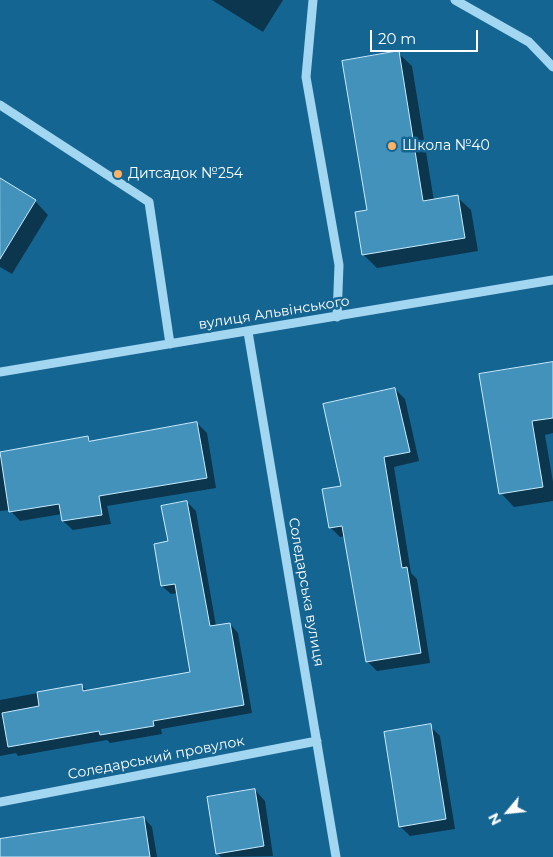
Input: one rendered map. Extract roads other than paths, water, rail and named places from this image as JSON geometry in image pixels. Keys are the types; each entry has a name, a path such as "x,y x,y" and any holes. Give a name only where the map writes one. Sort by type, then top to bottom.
{"street":[{"path":"313,0 306,78 339,265 337,316"},
{"path":"455,0 529,42 553,67"},
{"path":"0,105 149,202 170,344"},
{"name":"вулиця Альвінського","path":"0,372 553,280"},
{"name":"Соледарська вулиця","path":"248,332 336,857"},
{"name":"Соледарський провулок","path":"0,802 317,741"}],"place":[{"name":"Школа №40","path":"392,146"},
{"name":"Дитсадок №254","path":"118,174"}]}
